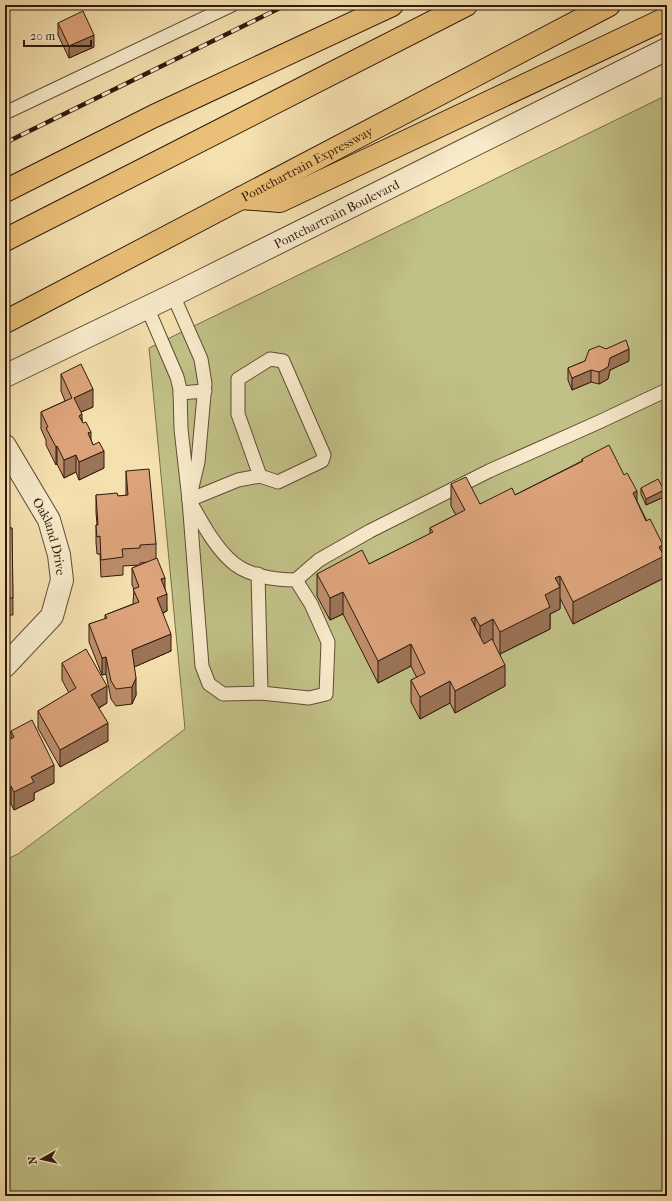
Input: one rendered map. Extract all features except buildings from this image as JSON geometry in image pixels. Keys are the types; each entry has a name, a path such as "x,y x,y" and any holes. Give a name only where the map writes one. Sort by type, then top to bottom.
{"highway":[{"path":"5,191 154,116 392,5"},
{"path":"5,240 466,5"},
{"name":"Pontchartrain Expressway","path":"5,322 609,5"},
{"path":"241,198 280,201 667,18"}],"street":[{"name":"Pontchartrain Boulevard","path":"5,376 172,295 667,49"},
{"name":"Oakland Drive","path":"5,446 48,520 59,555 62,580 52,616 5,666"}],"lane":[{"path":"5,113 232,5"},
{"path":"172,295 201,359 205,384 198,462 189,500 211,536 230,560 248,572 275,580 296,580 319,560 370,531 489,471 667,390"},
{"path":"147,307 177,377 180,393 181,430 189,500 202,666 209,684 223,694 261,693 309,698 326,694 328,642 311,604 296,580"},
{"path":"189,500 238,480 260,476 278,482 322,461 324,455 283,361 270,359 238,379 238,414 260,476"},
{"path":"180,393 205,391"},
{"path":"258,574 261,693"}],"green space":[{"path":"667,95 667,1196 5,1196 5,860 18,854 185,729 149,348"}],"railway":[{"path":"5,143 286,5"}]}
